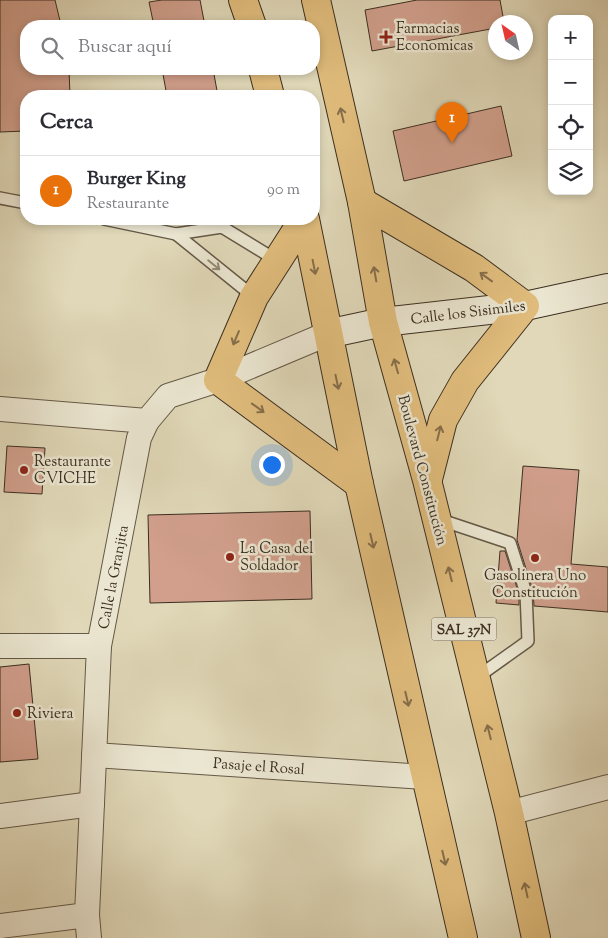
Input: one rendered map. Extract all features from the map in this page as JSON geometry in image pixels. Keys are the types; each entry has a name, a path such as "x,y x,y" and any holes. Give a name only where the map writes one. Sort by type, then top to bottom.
{"highway":[{"path":"244,0 251,20"},
{"path":"252,0 253,20"},
{"name":"Boulevard Constitución","path":"316,0 362,202 383,322 437,519 509,813 536,938"},
{"path":"265,75 268,90"},
{"path":"362,202 474,268 525,306 465,381 451,404 443,420 427,480"},
{"path":"300,225 276,260 254,298 218,380 359,484"},
{"path":"305,225 359,484 463,938"}],"main road":[{"name":"Calle los Sisimiles","path":"327,334 383,322 525,306 608,288"}],"street":[{"name":"Calle la Granjita","path":"88,926 99,646 139,438 147,421 168,396 218,380 327,334"},
{"path":"0,409 147,421"},
{"path":"0,646 99,646"},
{"name":"Pasaje el Rosal","path":"94,755 425,777"},
{"path":"509,813 608,787"},
{"path":"0,816 92,804"},
{"path":"0,926 88,926"}],"lane":[{"path":"0,198 20,202"},
{"path":"133,225 176,234 222,227 276,260"},
{"path":"176,234 254,298"},
{"path":"437,519 510,543 526,593 528,641 476,678"}],"building":[{"path":"0,0 55,0 60,20 20,20 20,75 69,75 70,90 20,90 20,131 0,132"},
{"path":"200,0 204,20 153,20 149,2"},
{"path":"417,0 500,0 503,15 488,15 488,29 372,51 365,10"},
{"path":"163,75 214,75 217,90 166,90"},
{"path":"501,106 512,156 404,181 393,131"},
{"name":"Restaurante CVICHE","path":"7,446 45,448 42,494 4,492"},
{"name":"Gasolinera Uno Constitución","path":"523,466 579,470 571,564 608,567 608,612 534,606 533,591 517,540"},
{"name":"La Casa del Soldador","path":"310,511 312,599 150,603 148,515"},
{"path":"500,551 505,551 519,594 519,605 496,603"},
{"name":"Riviera","path":"29,664 38,759 0,762 0,667"}],"place":[{"name":"Farmacias Economicas","path":"386,37"},
{"name":"Burger King","path":"452,143"},
{"name":"Restaurante CVICHE","path":"24,470"},
{"name":"La Casa del Soldador","path":"230,557"},
{"name":"Gasolinera Uno Constitución","path":"535,558"},
{"name":"Riviera","path":"17,713"}]}
